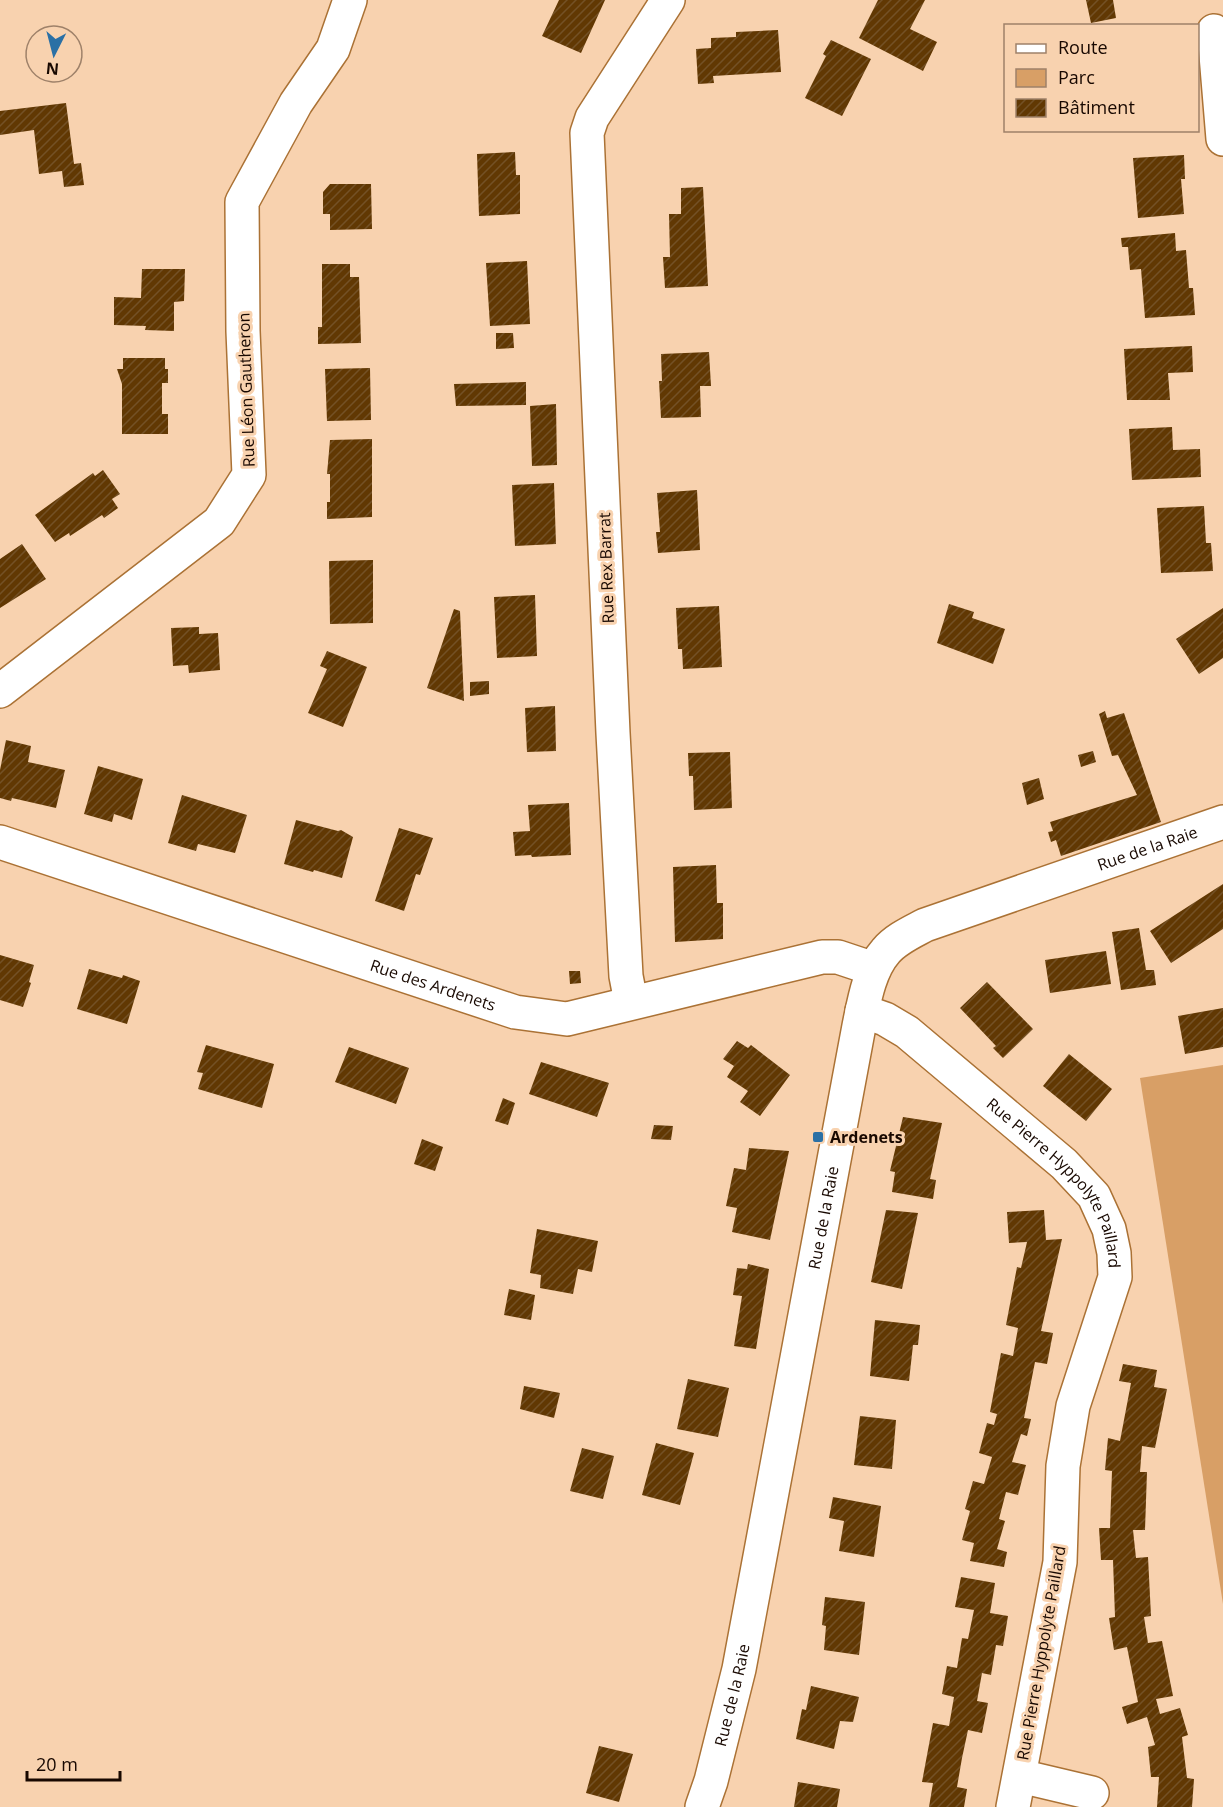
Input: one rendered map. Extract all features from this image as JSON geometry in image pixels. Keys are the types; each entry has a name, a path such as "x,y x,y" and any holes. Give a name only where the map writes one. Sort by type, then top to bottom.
{"street":[{"name":"Rue Léon Gautheron","path":"0,691 219,522 249,475 243,331 242,202 296,104 333,49 350,0"},
{"name":"Rue Rex Barrat","path":"631,1002 626,976 613,734 587,133 592,118 668,0"},
{"path":"1214,31 1223,139"},
{"name":"Rue de la Raie","path":"702,1807 711,1781 739,1669 862,1011 874,969 886,951 902,938 926,925 1223,822"},
{"name":"Rue des Ardenets","path":"0,842 515,1012 567,1019 822,957 838,957 874,969"},
{"name":"Rue Pierre Hyppolyte Paillard","path":"862,1011 885,1019 907,1032 1064,1164 1094,1196 1109,1228 1114,1253 1115,1277 1073,1406 1063,1466 1059,1562 1017,1792"},
{"path":"1017,1792 1092,1793"}],"green space":[{"path":"1223,1065 1223,1604 1140,1078"}],"building":[{"path":"559,0 605,0 581,53 542,36"},
{"path":"878,0 925,0 910,29 937,42 923,71 859,38"},
{"path":"1086,0 1113,0 1116,18 1091,23"},
{"path":"778,30 781,72 713,76 714,83 698,84 696,49 711,48 711,38 736,37 736,32"},
{"path":"831,40 871,59 842,116 805,98 826,56 823,54"},
{"path":"66,103 74,164 81,163 84,185 64,187 62,171 39,174 34,130 0,135 0,111"},
{"path":"515,152 516,175 520,175 520,214 479,216 477,154"},
{"path":"1184,155 1185,179 1181,179 1184,214 1138,218 1133,158"},
{"path":"330,184 371,184 372,229 330,230 330,214 323,214 323,192"},
{"path":"703,187 708,286 665,288 663,257 670,257 669,214 681,214 681,188"},
{"path":"1175,233 1176,251 1186,250 1189,288 1193,288 1195,315 1145,318 1141,269 1130,270 1128,247 1122,247 1121,238"},
{"path":"527,261 530,324 490,326 486,263"},
{"path":"322,264 350,264 350,277 359,277 361,343 318,344 318,327 322,327"},
{"path":"142,269 185,269 184,301 174,302 174,331 145,330 146,326 114,325 114,297 141,298"},
{"path":"496,333 513,333 514,348 496,349"},
{"path":"1192,346 1193,372 1168,373 1170,400 1127,400 1124,349"},
{"path":"709,352 711,386 700,386 701,417 661,418 659,381 662,381 661,354"},
{"path":"123,358 165,358 168,383 162,383 162,414 168,414 168,434 122,434 122,384 117,369 123,369"},
{"path":"370,368 371,420 327,421 325,369"},
{"path":"526,382 526,405 456,406 454,384"},
{"path":"556,404 557,465 532,466 530,406"},
{"path":"1172,427 1173,450 1200,449 1201,477 1132,480 1129,429"},
{"path":"372,439 372,517 327,519 327,502 330,502 330,474 327,474 330,440"},
{"path":"103,470 120,494 112,499 118,508 104,518 102,515 70,536 69,533 55,542 35,515 93,473 95,476"},
{"path":"554,483 556,544 515,546 512,485"},
{"path":"697,490 700,550 658,553 656,532 660,532 657,493"},
{"path":"1204,506 1206,543 1211,543 1213,571 1161,573 1157,508"},
{"path":"22,544 46,579 0,608 0,559"},
{"path":"373,560 373,623 330,624 329,561"},
{"path":"535,595 537,656 497,658 494,597"},
{"path":"949,604 974,612 972,618 1005,629 993,664 937,643"},
{"path":"719,606 722,667 683,669 682,649 678,649 676,608"},
{"path":"1223,608 1223,658 1199,674 1176,639"},
{"path":"454,609 460,611 464,701 427,688"},
{"path":"199,627 199,634 218,633 220,670 189,673 188,665 173,666 171,628"},
{"path":"327,651 367,667 343,727 308,713 327,669 320,666"},
{"path":"489,681 489,694 470,696 470,682"},
{"path":"555,706 556,751 527,752 525,708"},
{"path":"1105,711 1107,718 1124,713 1161,822 1061,856 1056,840 1051,842 1048,832 1053,831 1050,822 1137,795 1118,755 1112,756 1099,714"},
{"path":"6,740 31,746 28,762 65,770 56,808 12,798 11,801 0,798 0,770"},
{"path":"1093,751 1096,762 1081,767 1078,755"},
{"path":"730,752 732,808 694,810 693,776 689,776 688,753"},
{"path":"98,766 143,779 132,820 114,814 112,822 84,814"},
{"path":"1039,778 1044,799 1027,805 1022,783"},
{"path":"182,795 247,815 235,853 198,844 196,851 168,843"},
{"path":"569,803 571,855 515,856 513,832 530,831 528,805"},
{"path":"296,820 341,830 353,837 342,878 284,864"},
{"path":"399,828 433,838 420,875 416,874 404,911 375,901"},
{"path":"716,865 717,903 723,903 723,939 675,942 673,867"},
{"path":"1223,884 1223,929 1171,963 1150,931"},
{"path":"1139,928 1146,970 1154,970 1156,985 1121,990 1112,932"},
{"path":"1106,951 1111,984 1050,993 1045,960"},
{"path":"0,955 34,965 23,1007 0,1000"},
{"path":"89,969 122,978 123,975 140,981 127,1024 77,1009"},
{"path":"569,971 580,971 581,983 570,984"},
{"path":"987,982 1033,1029 1003,1058 993,1048 996,1046 960,1008"},
{"path":"1223,1008 1223,1047 1185,1054 1178,1016"},
{"path":"737,1041 748,1048 751,1045 790,1075 760,1116 740,1102 748,1091 727,1077 734,1066 723,1059"},
{"path":"206,1045 274,1064 262,1108 198,1089 203,1073 197,1072"},
{"path":"349,1047 409,1068 396,1104 335,1082"},
{"path":"1069,1054 1112,1089 1086,1121 1043,1086"},
{"path":"541,1062 609,1083 597,1117 529,1094"},
{"path":"503,1098 515,1103 508,1125 495,1121"},
{"path":"903,1117 942,1123 930,1179 936,1180 933,1199 892,1192 895,1172 890,1171"},
{"path":"654,1125 673,1126 671,1140 651,1139"},
{"path":"422,1139 443,1147 435,1171 414,1164"},
{"path":"749,1148 789,1151 770,1240 732,1232 737,1208 726,1206 734,1168 746,1170"},
{"path":"886,1210 918,1213 902,1289 871,1282"},
{"path":"1044,1210 1046,1240 1062,1239 1041,1331 1053,1333 1047,1364 1035,1362 1024,1418 1031,1419 1027,1436 1021,1434 1012,1462 1026,1465 1018,1495 1006,1492 999,1519 1005,1521 997,1549 1007,1552 1004,1567 970,1561 974,1543 962,1540 970,1511 965,1509 973,1481 984,1484 992,1457 979,1453 987,1423 994,1425 997,1414 990,1412 1001,1353 1013,1356 1018,1328 1006,1325 1017,1267 1021,1268 1027,1242 1009,1243 1007,1212"},
{"path":"537,1229 598,1241 592,1272 578,1269 573,1294 540,1288 541,1275 530,1273"},
{"path":"748,1264 769,1269 756,1349 734,1346 742,1296 733,1295 737,1268 747,1269"},
{"path":"509,1289 535,1295 531,1320 504,1315"},
{"path":"875,1320 920,1325 918,1345 913,1345 909,1381 870,1376"},
{"path":"1123,1364 1157,1370 1154,1387 1167,1389 1155,1448 1142,1446 1140,1472 1147,1472 1145,1530 1133,1530 1136,1558 1148,1557 1151,1616 1144,1617 1148,1643 1162,1641 1173,1696 1156,1699 1160,1714 1180,1708 1188,1735 1182,1737 1187,1778 1194,1779 1192,1807 1157,1807 1159,1777 1151,1777 1148,1747 1155,1745 1147,1717 1127,1724 1122,1707 1138,1702 1127,1647 1114,1650 1109,1618 1115,1617 1113,1560 1101,1560 1099,1528 1110,1528 1112,1471 1105,1470 1108,1438 1120,1441 1131,1383 1119,1381"},
{"path":"688,1379 729,1388 718,1437 677,1429"},
{"path":"524,1386 560,1393 554,1418 520,1409"},
{"path":"860,1416 896,1420 892,1469 854,1465"},
{"path":"656,1443 694,1453 680,1505 642,1495"},
{"path":"582,1448 614,1456 603,1499 570,1491"},
{"path":"833,1497 881,1506 874,1557 839,1551 844,1521 829,1518"},
{"path":"961,1577 995,1583 990,1613 1008,1616 1003,1646 996,1645 991,1675 982,1673 977,1701 988,1703 982,1733 968,1730 957,1787 967,1789 964,1807 929,1807 933,1783 922,1782 933,1723 949,1726 954,1697 942,1694 947,1666 957,1668 962,1638 968,1639 974,1610 955,1607"},
{"path":"825,1597 865,1602 859,1655 824,1650 826,1626 822,1625"},
{"path":"811,1686 859,1697 853,1722 840,1721 834,1749 796,1739 802,1709 806,1710"},
{"path":"599,1746 633,1754 619,1802 586,1793"},
{"path":"798,1782 840,1789 837,1807 794,1807"}],"place":[{"name":"Ardenets","path":"818,1137"}]}
